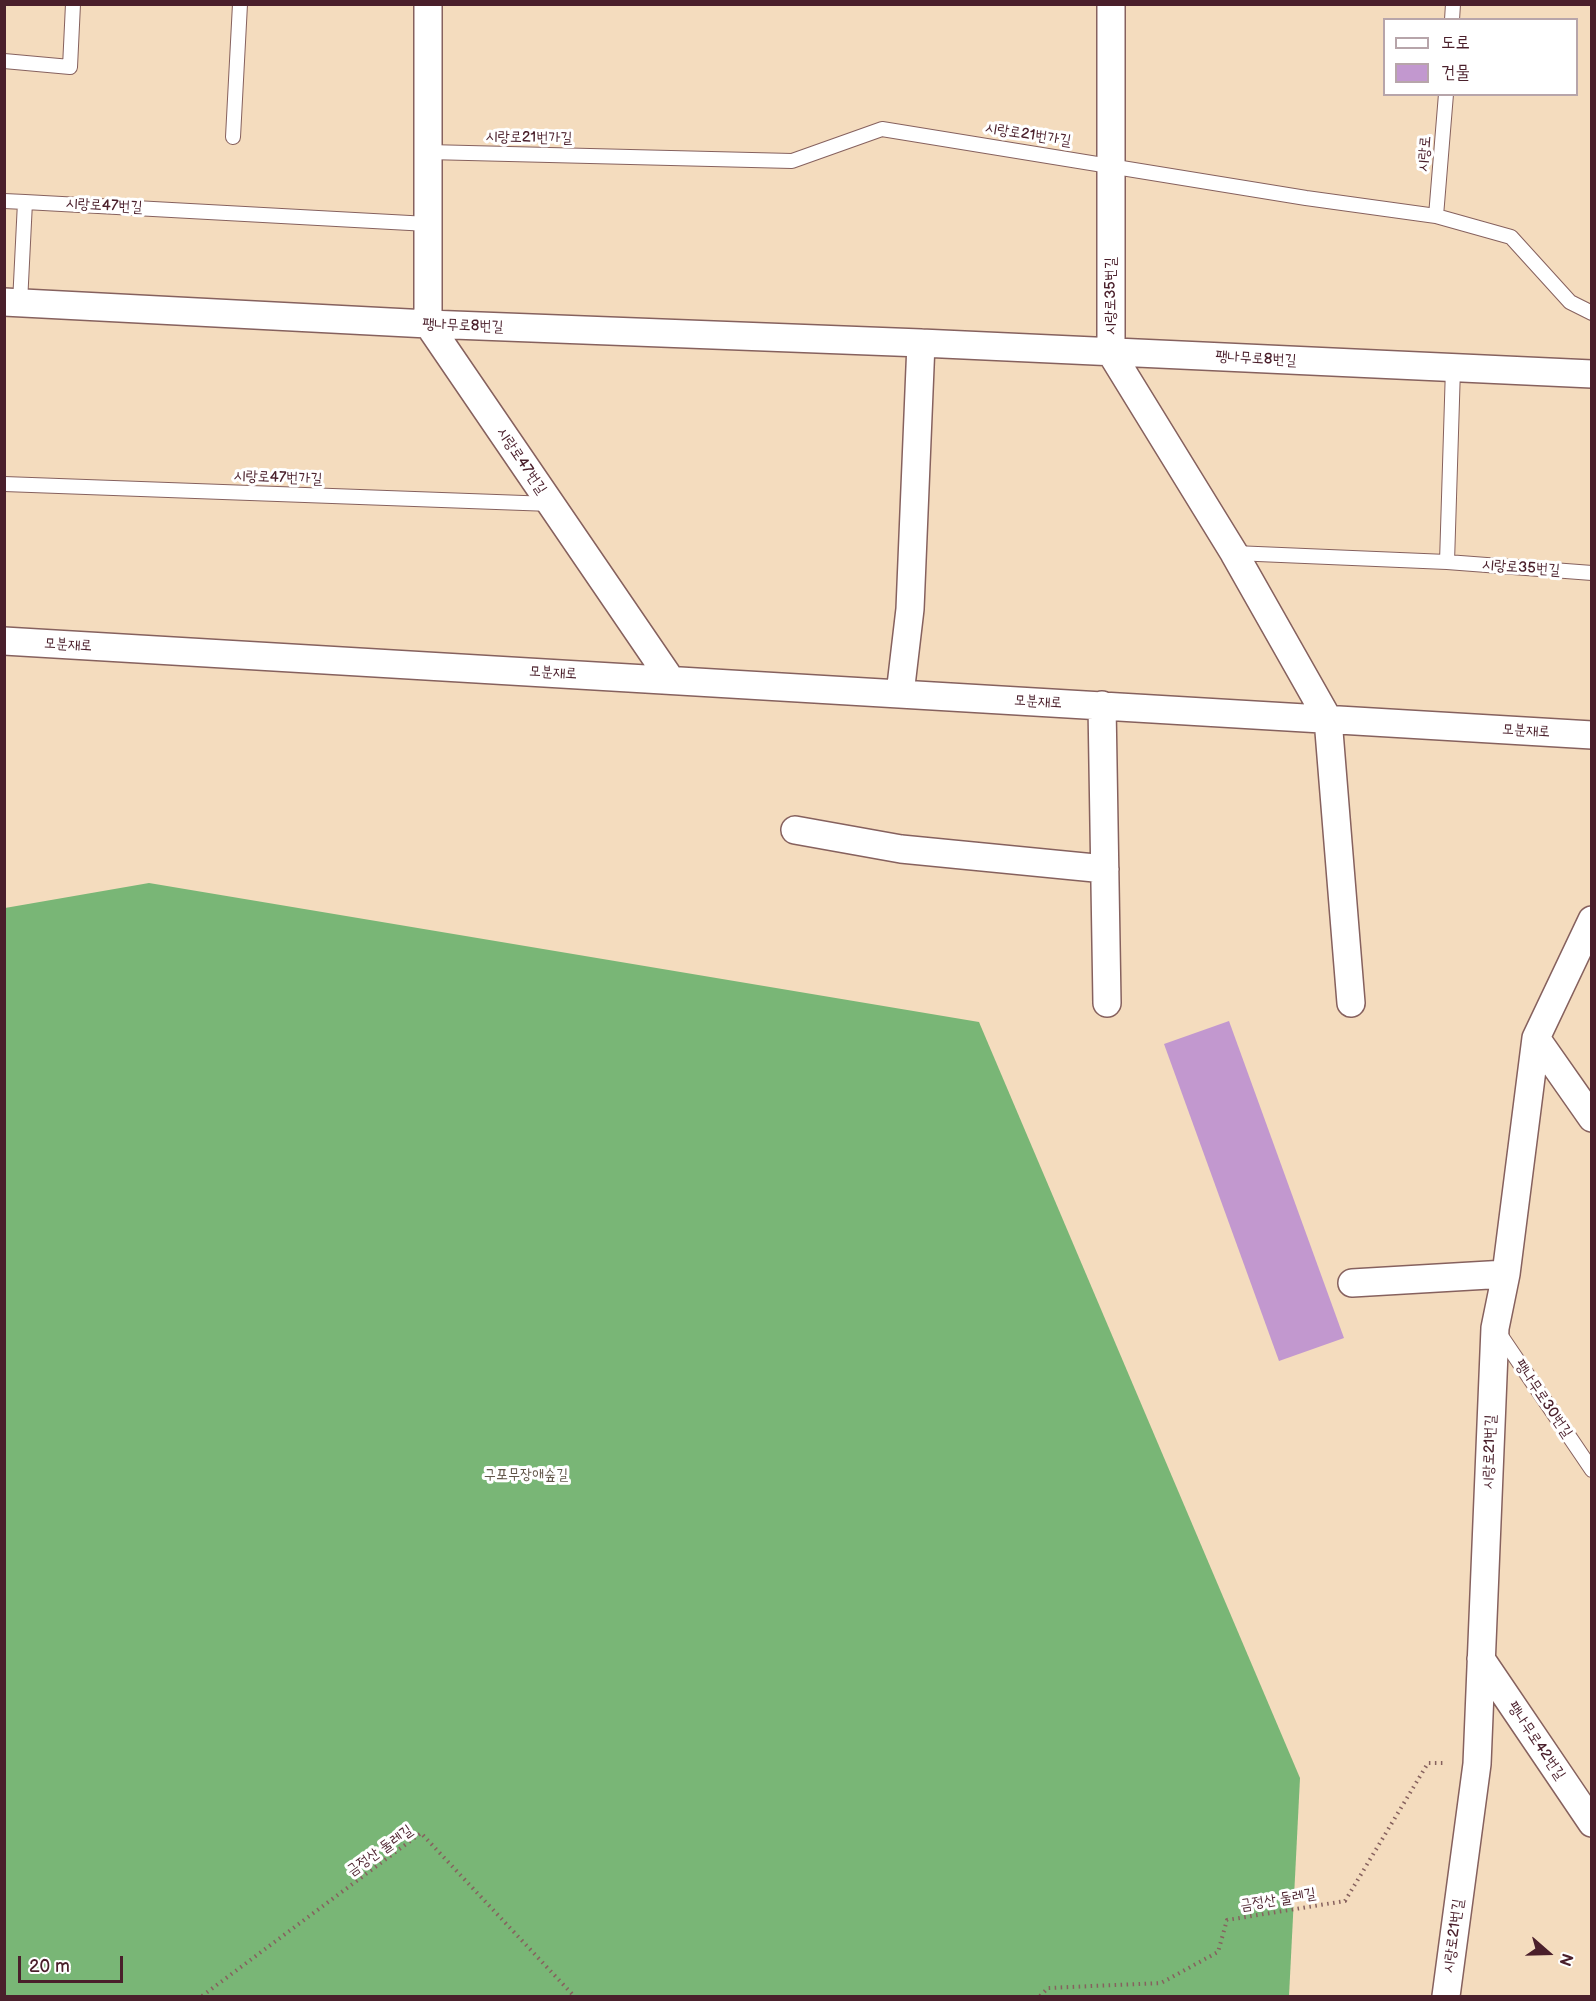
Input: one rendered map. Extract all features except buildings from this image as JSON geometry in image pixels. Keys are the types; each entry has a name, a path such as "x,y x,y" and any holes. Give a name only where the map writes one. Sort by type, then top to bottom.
{"street":[{"path":"428,4 428,324"},
{"name":"시랑로35번길","path":"1111,4 1111,353 1234,553 1328,719"},
{"name":"팽나무로8번길","path":"12,303 428,324 921,343 1592,374"},
{"name":"시랑로47번길","path":"428,324 671,680"},
{"path":"900,694 910,609 921,343"},
{"name":"모분재로","path":"4,641 1592,735"},
{"path":"1102,705 1107,1003"},
{"path":"1328,719 1351,1003"},
{"path":"795,830 901,849 1105,869"},
{"name":"시랑로21번길","path":"1446,1996 1477,1764 1495,1328 1506,1274 1536,1038 1592,920"},
{"path":"1536,1038 1592,1118"},
{"path":"1352,1283 1506,1274"},
{"name":"팽나무로42번길","path":"1481,1659 1592,1823"}],"lane":[{"path":"4,62 70,66 73,4"},
{"path":"233,137 240,4"},
{"name":"시랑로","path":"1436,216 1446,96"},
{"name":"시랑로21번가길","path":"428,152 792,161 882,129 1306,198 1436,216 1511,237 1570,302 1592,313"},
{"name":"시랑로47번길","path":"4,201 428,224"},
{"path":"12,303 25,202"},
{"path":"1447,562 1453,368"},
{"name":"시랑로47번가길","path":"4,484 550,504"},
{"name":"시랑로35번길","path":"1234,553 1447,562 1592,573"},
{"name":"팽나무로30번길","path":"1495,1328 1592,1470"}],"path":[{"name":"금정산 둘레길","path":"1040,1996 1048,1988 1161,1983 1218,1952 1227,1920 1345,1901 1428,1762 1477,1764"},
{"name":"금정산 둘레길","path":"202,1996 422,1833 574,1996"}],"green space":[{"name":"구포무장애숲길","path":"149,883 979,1022 1300,1778 1289,1996 5,1996 5,908"}]}
